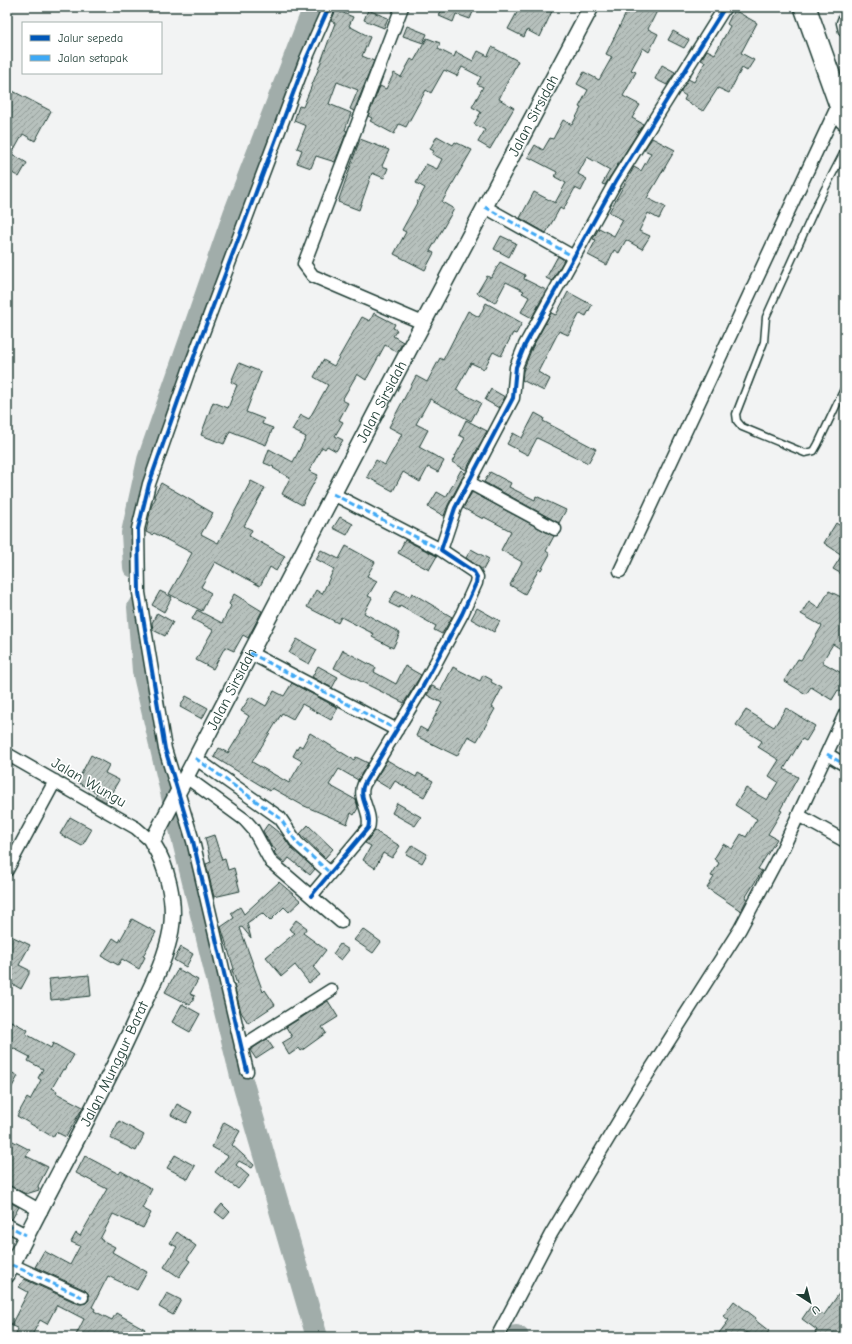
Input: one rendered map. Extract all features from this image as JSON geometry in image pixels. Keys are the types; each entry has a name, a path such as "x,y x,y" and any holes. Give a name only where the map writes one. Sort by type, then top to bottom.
{"highway":[{"path":"805,7 843,106"}],"street":[{"path":"247,1071 193,841 176,795 165,749 140,601 138,528 149,484 190,370 306,60 329,7"},
{"path":"402,7 304,264 313,276 423,323"},
{"name":"Jalan Sirsidah","path":"152,842 333,494 591,7"},
{"path":"441,550 455,508 513,398 516,367 525,345 616,181 725,7"},
{"path":"845,18 843,23 845,31"},
{"path":"620,571 843,106"},
{"path":"485,207 574,257"},
{"path":"468,482 554,529"},
{"path":"311,896 368,828 370,818 362,796 362,787 422,688 462,614 476,584 477,577 474,572 441,550 333,494"},
{"path":"250,653 396,730"},
{"path":"497,1337 551,1234 635,1094 740,929 783,848 845,714"},
{"name":"Jalan Wungu","path":"7,754 136,828 152,842"},
{"path":"827,754 845,764"},
{"path":"196,758 283,821 297,843 330,873"},
{"path":"186,777 245,820 253,829 267,857 341,922"},
{"path":"7,870 55,781"},
{"path":"798,815 845,841"},
{"name":"Jalan Munggur Barat","path":"10,1270 26,1235 40,1211 116,1063 159,968 166,947 171,930 172,905 166,874 152,842"},
{"path":"241,1047 332,990"},
{"path":"7,1192 40,1211"},
{"path":"7,1224 26,1235"},
{"path":"10,1270 82,1297"}],"lane":[{"path":"845,150 818,202 766,317 764,342 736,414 737,421 742,427 805,453 814,451 845,386"}],"building":[{"path":"441,7 475,7 470,19 456,14 453,22 439,16"},
{"path":"520,7 554,7 540,37 527,30 524,37 508,29"},
{"path":"629,7 649,7 657,11 648,29 658,34 649,52 643,48 631,70 636,72 623,96 640,105 632,118 643,124 605,185 602,184 610,170 587,157 578,174 587,179 581,191 575,188 563,210 560,208 546,233 520,218 534,192 555,203 566,183 555,177 557,172 528,157 535,145 543,150 550,138 553,139 563,120 572,125 588,90 577,84 584,72 599,80 612,57 606,54"},
{"path":"336,10 353,17 349,26 370,37 362,56 374,61 354,111 350,109 358,90 337,82 329,104 351,113 345,130 347,131 335,162 316,156 311,168 297,163 302,150 297,148 306,126 294,121 299,106 303,107 318,70 335,23 331,21"},
{"path":"368,10 388,18 384,28 364,20"},
{"path":"734,10 757,23 741,53 754,60 747,71 742,68 729,93 718,88 703,111 684,100 686,96 680,92 688,79 694,82 705,62 701,60 707,50 715,54 730,26 727,24"},
{"path":"407,26 427,34 423,43 403,36"},
{"path":"673,31 689,40 684,48 668,40"},
{"path":"427,38 440,43 438,49 454,57 456,52 473,61 478,51 488,56 492,47 518,61 499,99 514,108 490,149 478,142 485,130 474,124 481,112 472,107 483,87 477,84 481,77 462,67 457,76 444,70 431,93 426,90 406,127 399,124 394,134 370,121 372,118 368,116 380,86 386,89 394,73 401,77 411,59 414,61"},
{"path":"662,65 675,72 667,85 655,79"},
{"path":"7,88 51,111 35,141 23,134 12,154 27,163 19,177 7,170"},
{"path":"437,136 453,145 455,142 472,150 442,202 454,209 430,251 434,253 425,270 394,254 406,232 402,230 425,188 416,183 426,164 437,169 442,159 432,154 434,151 430,149"},
{"path":"652,138 675,150 647,198 665,207 659,219 648,213 639,231 650,236 642,249 626,240 619,253 614,250 607,265 588,255 596,240 593,239 599,228 614,236 623,220 609,212 634,167 641,171 651,153 644,150"},
{"path":"360,139 389,150 382,166 388,168 384,178 372,173 359,210 338,202"},
{"path":"501,236 516,243 509,257 494,249"},
{"path":"558,256 564,260 552,281 546,278"},
{"path":"500,262 525,275 524,279 546,290 532,318 521,312 529,297 522,293 524,291 506,282 495,303 477,293 487,276 491,278"},
{"path":"568,292 592,305 586,316 580,313 568,335 559,331 538,372 550,379 544,391 522,380 523,371 532,348 551,313 556,315"},
{"path":"486,303 522,323 516,334 513,333 501,356 493,352 484,369 471,363 456,390 481,403 471,421 430,399 416,424 428,430 419,447 444,461 438,472 428,467 420,482 403,472 393,491 367,477 376,460 385,465 402,434 389,427 416,376 427,382 440,358 443,360 468,311 479,317"},
{"path":"374,313 395,324 393,328 397,330 393,336 403,342 397,352 385,345 366,380 357,374 342,400 348,403 339,420 343,422 335,436 343,440 336,451 327,446 325,449 322,447 309,471 318,475 302,505 282,494 290,478 273,468 274,467 264,463 269,449 293,462 306,437 292,430 301,415 309,419 328,385 314,377 323,360 334,366 362,317 370,321"},
{"path":"239,363 261,372 246,412 264,419 262,424 273,428 266,445 230,431 224,444 201,435 213,402 228,408 237,385 231,382"},
{"path":"491,389 505,397 499,408 485,400"},
{"path":"535,413 544,418 543,421 596,449 588,463 537,438 528,455 507,444 513,433 522,438"},
{"path":"466,420 487,431 466,470 452,462 465,438 459,435"},
{"path":"461,470 465,473 448,505 444,516 428,507 437,492 446,497"},
{"path":"490,472 511,483 509,487 535,500 536,496 566,510 559,523 484,482"},
{"path":"251,481 265,488 244,526 252,530 249,536 285,556 276,571 270,567 260,586 215,562 201,587 211,593 202,611 169,594 192,553 154,533 152,535 146,532 151,507 156,497 154,496 161,483 213,513 201,534 218,543"},
{"path":"472,492 554,536 546,551 550,554 541,570 539,569 525,594 510,585 522,562 501,550 511,531 484,517 483,519 463,508"},
{"path":"340,517 353,524 347,535 333,528"},
{"path":"836,523 845,529 845,576 833,569 842,555 824,543"},
{"path":"405,540 437,556 429,570 398,553"},
{"path":"346,546 375,562 367,576 377,581 368,596 372,598 364,613 400,633 393,648 372,637 374,634 341,617 338,623 307,607 316,590 322,594 334,569 316,559 321,550 339,559"},
{"path":"471,549 489,559 483,570 466,558"},
{"path":"396,590 410,597 412,593 452,617 442,634 434,630 436,626 400,606 399,608 389,603"},
{"path":"160,591 172,597 164,612 152,605"},
{"path":"829,591 845,599 845,652 833,644 822,662 845,675 845,694 838,690 832,700 811,687 806,694 784,681 798,659 801,660 822,626 801,614 809,601 819,608"},
{"path":"234,594 262,611 248,638 243,635 234,651 225,647 213,669 196,660 213,630 192,619 197,610 222,623 231,606 229,604"},
{"path":"477,608 500,621 494,632 471,619"},
{"path":"157,613 173,622 165,636 153,630 152,623"},
{"path":"297,639 317,650 309,664 289,653"},
{"path":"343,650 376,668 374,672 396,684 405,666 421,675 404,703 334,668"},
{"path":"318,666 338,677 332,688 312,677"},
{"path":"453,667 480,681 483,675 492,680 491,682 502,688 492,707 495,709 477,741 468,736 457,756 416,736 420,727 427,731 442,703 427,695 432,686 441,690"},
{"path":"292,683 338,708 331,720 302,704 293,719 282,713 252,762 289,783 302,761 293,756 299,745 302,747 310,733 354,760 356,757 368,763 358,780 339,769 329,785 356,800 358,808 354,815 351,813 347,824 302,805 272,788 270,791 214,757 219,748 228,753 241,732 240,731 249,716 241,711 250,697 266,706 274,691 284,696"},
{"path":"186,696 208,708 202,719 180,707"},
{"path":"786,708 815,726 806,741 802,739 784,769 798,777 780,810 782,811 768,834 777,839 758,869 762,871 745,898 747,899 741,911 707,888 714,877 711,876 719,863 714,859 723,844 732,849 741,834 746,837 757,819 735,805 746,788 767,800 778,782 769,776 779,760 758,747 762,741 736,725 746,710 774,727"},
{"path":"91,755 109,765 105,773 119,780 106,802 95,796 97,793 77,782"},
{"path":"387,760 416,777 418,773 433,781 424,797 395,781 390,789 375,780"},
{"path":"397,803 421,817 415,826 392,813"},
{"path":"70,817 92,829 82,846 60,834"},
{"path":"268,824 283,836 292,849 315,869 310,875 289,858 285,863 275,854 274,852 276,850 271,846 263,831"},
{"path":"308,825 333,849 325,858 300,834"},
{"path":"375,831 400,846 392,858 383,853 375,868 363,860 371,846 365,843"},
{"path":"214,835 222,860 225,859 228,870 234,868 240,891 214,897 206,864 211,862 205,838"},
{"path":"412,845 427,854 422,863 406,854"},
{"path":"279,882 301,901 289,912 284,907 270,921 262,913 247,923 251,938 242,927 240,928 263,992 265,990 275,1005 248,1023 241,1012 234,985 237,984 232,970 234,969 221,927 234,918 231,913 240,907 244,914"},
{"path":"132,919 156,932 143,956 145,957 139,969 122,959 118,965 102,956 113,938 119,942"},
{"path":"296,920 307,928 303,933 326,950 313,967 320,975 309,983 295,965 282,976 266,957 295,933 289,929"},
{"path":"363,929 381,942 373,953 354,940"},
{"path":"7,934 30,945 19,965 29,970 29,974 21,989 7,981"},
{"path":"340,944 349,950 341,960 333,954"},
{"path":"181,947 193,954 186,967 174,960"},
{"path":"178,969 198,980 190,994 195,996 190,1005 165,992"},
{"path":"89,975 91,996 51,1000 49,979"},
{"path":"328,1001 338,1017 322,1027 326,1033 301,1051 299,1048 289,1055 282,1043 292,1037 286,1027"},
{"path":"182,1004 200,1014 190,1032 172,1022"},
{"path":"7,1019 28,1030 26,1034 51,1048 53,1043 74,1055 65,1070 63,1069 52,1088 57,1091 56,1093 83,1107 66,1137 56,1132 53,1137 17,1116 27,1098 30,1100 41,1080 38,1078 43,1069 28,1061 30,1057 7,1045"},
{"path":"267,1039 273,1048 256,1059 250,1050"},
{"path":"7,1070 18,1076 7,1096"},
{"path":"177,1104 192,1112 186,1123 171,1115"},
{"path":"119,1121 144,1135 136,1151 110,1138"},
{"path":"224,1122 240,1131 232,1145 254,1165 252,1168 239,1161 236,1165 249,1176 238,1189 215,1172 228,1156 212,1147"},
{"path":"7,1138 30,1150 26,1156 48,1167 38,1186 39,1190 26,1194 7,1185"},
{"path":"175,1155 195,1166 188,1179 167,1168"},
{"path":"85,1156 119,1174 121,1171 152,1189 142,1208 151,1213 143,1228 113,1214 100,1239 115,1247 112,1252 147,1272 137,1290 108,1276 92,1307 95,1309 94,1311 112,1320 116,1313 145,1329 140,1337 75,1337 84,1319 57,1305 47,1324 40,1320 31,1337 14,1337 18,1329 11,1325 28,1292 19,1287 24,1279 79,1304 86,1303 89,1300 88,1293 85,1290 35,1267 44,1251 70,1265 80,1246 71,1242 76,1233 80,1236 107,1189 76,1173"},
{"path":"7,1201 19,1207 12,1219 7,1218"},
{"path":"222,1204 230,1212 224,1219 215,1212"},
{"path":"177,1232 196,1246 187,1259 190,1261 179,1277 164,1267 177,1247 170,1243"},
{"path":"845,1285 845,1337 820,1337 815,1333 817,1330 802,1319 811,1306 824,1315"},
{"path":"167,1293 181,1300 173,1315 159,1307"},
{"path":"734,1301 756,1318 755,1320 769,1331 765,1337 754,1337 747,1332 743,1337 716,1337 729,1320 723,1316"}],"waterway":[{"path":"134,567 132,533 148,460 234,214 314,7"},
{"path":"138,607 143,671 174,805 242,1080 317,1337"}],"marked path":[{"path":"485,207 574,257"},
{"path":"333,494 441,550"},
{"path":"250,653 397,730"},
{"path":"827,754 845,765"},
{"path":"195,758 280,818 297,843 330,873"},
{"path":"7,1225 26,1235"},
{"path":"12,1265 82,1297"}],"cycle path":[{"path":"247,1071 193,841 165,749 139,593 138,529 149,484 189,370 306,59 329,7"},
{"path":"311,896 368,828 368,816 362,795 364,784 422,688 462,614 476,583 477,577 474,572 441,550 455,508 513,398 516,367 525,345 616,181 725,7"}]}
